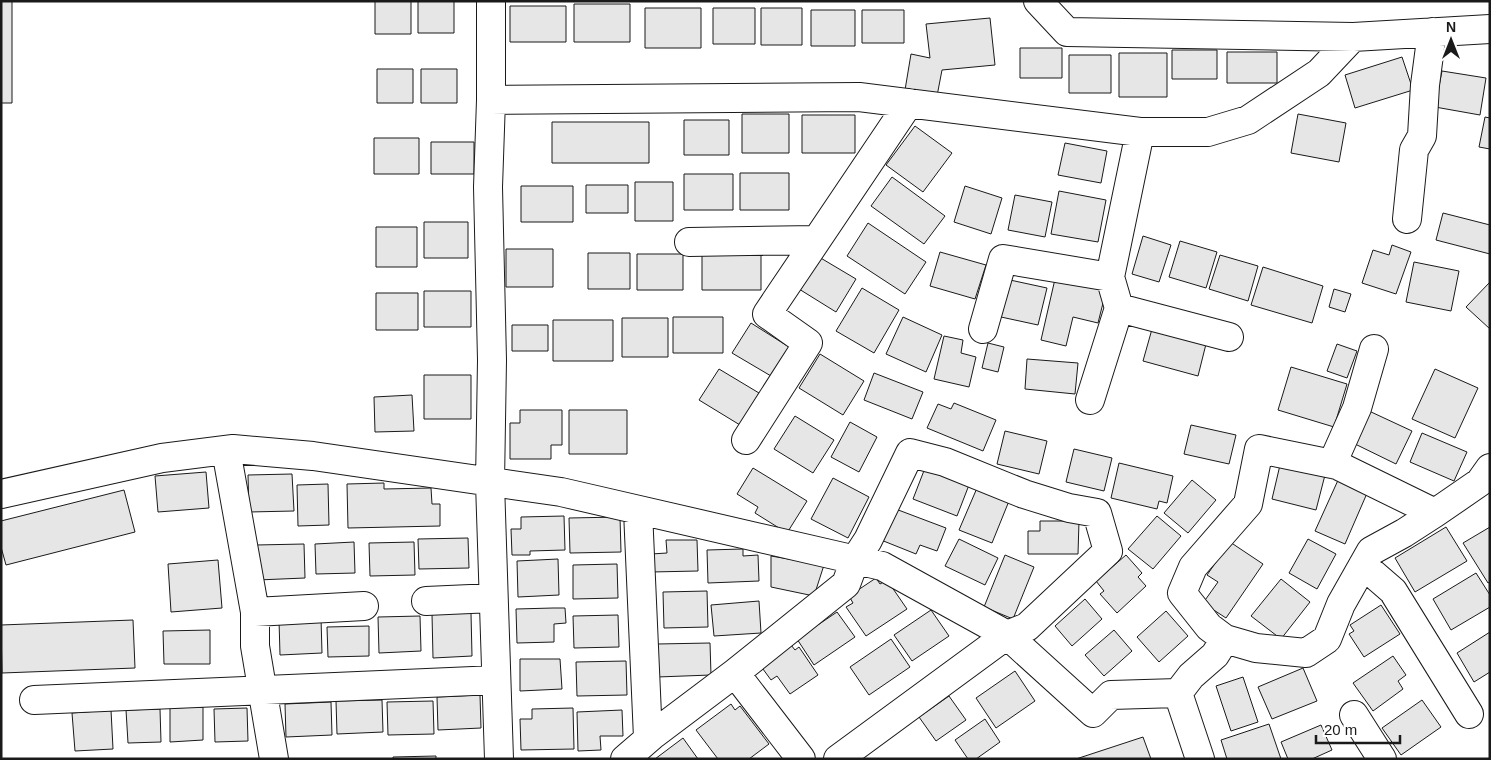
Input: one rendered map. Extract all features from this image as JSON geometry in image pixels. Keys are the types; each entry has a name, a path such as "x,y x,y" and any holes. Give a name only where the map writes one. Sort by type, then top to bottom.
{"street":[{"path":"491,1 491,100 488,187 492,360 490,483 499,759"},
{"path":"1038,1 1067,32 1352,37 1490,28"},
{"path":"1407,219 1414,150 1422,136 1425,85 1432,32"},
{"path":"491,100 859,97 1140,132 1208,132 1248,120 1319,73 1352,37"},
{"path":"746,440 808,343 767,314 909,103"},
{"path":"1090,400 1119,308 1110,277 1140,132"},
{"path":"689,242 816,240"},
{"path":"983,329 1003,259 1110,277"},
{"path":"1119,308 1229,337"},
{"path":"1332,464 1357,408 1374,349"},
{"path":"1,494 162,458 233,449 313,456 561,492 882,566 1007,636 1093,712 1111,696 1178,693"},
{"path":"226,450 255,612 255,646 274,759"},
{"path":"1435,513 1337,465 1259,450 1248,504 1193,567 1182,593 1209,627 1225,639 1256,648 1306,654 1328,639 1342,604 1371,550 1404,534 1435,513 1480,482 1490,468"},
{"path":"625,759 648,738 735,673 846,584 855,560 868,540 910,453 946,462 1024,494 1070,508 1098,513 1108,552 1027,627 1007,636 838,759"},
{"path":"638,511 648,738"},
{"path":"1363,565 1393,591 1469,714"},
{"path":"426,601 493,598"},
{"path":"255,612 364,606"},
{"path":"1178,693 1191,676 1215,655 1225,639"},
{"path":"735,673 801,759"},
{"path":"34,700 496,680"},
{"path":"1178,693 1200,759"},
{"path":"1354,715 1382,759"}],"building":[{"path":"1,1 12,1 12,103 1,103"},
{"path":"375,1 411,1 411,34 375,34"},
{"path":"418,1 454,1 454,33 418,33"},
{"path":"574,4 630,4 630,42 574,42"},
{"path":"510,6 566,6 566,42 510,42"},
{"path":"645,8 701,8 701,48 645,48"},
{"path":"713,8 755,8 755,44 713,44"},
{"path":"761,8 802,8 802,45 761,45"},
{"path":"811,10 855,10 855,46 811,46"},
{"path":"862,10 904,10 904,43 862,43"},
{"path":"990,18 995,65 942,70 937,96 905,90 911,54 930,58 926,24"},
{"path":"1020,48 1062,48 1062,78 1020,78"},
{"path":"1172,50 1217,50 1217,79 1172,79"},
{"path":"1227,52 1277,52 1277,83 1227,83"},
{"path":"1119,53 1167,53 1167,97 1119,97"},
{"path":"1069,55 1111,55 1111,93 1069,93"},
{"path":"1402,57 1413,90 1355,108 1345,75"},
{"path":"377,69 413,69 413,103 377,103"},
{"path":"421,69 457,69 457,103 421,103"},
{"path":"1442,71 1486,78 1480,115 1435,107"},
{"path":"742,114 789,114 789,153 742,153"},
{"path":"1298,114 1346,123 1339,162 1291,153"},
{"path":"802,115 855,115 855,153 802,153"},
{"path":"1485,117 1490,118 1490,149 1479,147"},
{"path":"684,120 729,120 729,155 684,155"},
{"path":"552,122 649,122 649,163 552,163"},
{"path":"915,126 952,153 923,192 886,165"},
{"path":"374,138 419,138 419,174 374,174"},
{"path":"431,142 474,142 474,174 431,174"},
{"path":"1065,143 1107,151 1101,183 1058,175"},
{"path":"740,173 789,173 789,210 740,210"},
{"path":"684,174 733,174 733,210 684,210"},
{"path":"892,177 945,216 924,244 871,206"},
{"path":"635,182 673,182 673,221 635,221"},
{"path":"586,185 628,185 628,213 586,213"},
{"path":"521,186 573,186 573,222 521,222"},
{"path":"965,186 1002,198 991,234 954,222"},
{"path":"1059,191 1106,200 1098,242 1051,234"},
{"path":"1015,195 1052,202 1045,237 1008,230"},
{"path":"1443,213 1490,225 1490,254 1436,240"},
{"path":"424,222 468,222 468,258 424,258"},
{"path":"868,223 926,262 905,294 847,256"},
{"path":"376,227 417,227 417,267 376,267"},
{"path":"1143,236 1171,245 1159,282 1132,274"},
{"path":"1180,241 1217,252 1206,288 1169,277"},
{"path":"1392,245 1411,252 1396,294 1362,283 1373,250 1389,255"},
{"path":"506,249 553,249 553,287 506,287"},
{"path":"940,252 986,265 975,299 930,286"},
{"path":"588,253 630,253 630,289 588,289"},
{"path":"702,253 761,253 761,290 702,290"},
{"path":"637,254 683,254 683,290 637,290"},
{"path":"1220,255 1258,266 1248,301 1209,289"},
{"path":"819,257 856,279 836,312 799,289"},
{"path":"1414,262 1459,271 1451,311 1406,302"},
{"path":"1263,267 1323,286 1312,323 1251,305"},
{"path":"1055,279 1106,291 1098,323 1073,317 1066,346 1041,340"},
{"path":"1010,280 1047,288 1038,325 1001,317"},
{"path":"1490,282 1490,329 1466,307"},
{"path":"862,288 899,310 874,353 836,331"},
{"path":"1334,289 1351,294 1345,312 1329,307"},
{"path":"424,291 471,291 471,327 424,327"},
{"path":"376,293 418,293 418,330 376,330"},
{"path":"673,317 723,317 723,353 673,353"},
{"path":"903,317 942,335 926,372 886,354"},
{"path":"622,318 668,318 668,357 622,357"},
{"path":"553,320 613,320 613,361 553,361"},
{"path":"751,323 789,347 771,376 732,353"},
{"path":"512,325 548,325 548,351 512,351"},
{"path":"1152,329 1206,344 1198,376 1143,361"},
{"path":"944,336 963,340 961,353 976,357 969,387 934,379"},
{"path":"988,343 1004,347 998,372 982,368"},
{"path":"1337,344 1357,351 1347,378 1327,371"},
{"path":"820,354 864,381 843,415 799,388"},
{"path":"1027,359 1078,363 1075,394 1025,389"},
{"path":"1291,367 1347,384 1334,427 1278,410"},
{"path":"719,369 759,393 740,425 699,400"},
{"path":"1435,369 1478,388 1455,438 1412,419"},
{"path":"874,373 923,392 912,419 864,400"},
{"path":"424,375 471,375 471,419 424,419"},
{"path":"412,395 414,431 375,432 374,397"},
{"path":"954,403 996,420 983,451 927,428 938,404 951,409"},
{"path":"520,410 562,410 562,445 551,445 551,459 510,459 510,423 520,423"},
{"path":"569,410 627,410 627,454 569,454"},
{"path":"1369,411 1412,431 1396,464 1353,443"},
{"path":"795,416 834,440 813,473 774,449"},
{"path":"850,422 877,437 859,472 831,457"},
{"path":"1191,425 1236,435 1229,464 1184,454"},
{"path":"1005,431 1047,441 1039,474 997,464"},
{"path":"1422,433 1467,452 1454,481 1410,462"},
{"path":"1074,449 1112,458 1104,491 1066,482"},
{"path":"1119,463 1173,476 1167,503 1159,501 1157,509 1111,498"},
{"path":"1280,465 1325,475 1316,510 1272,499"},
{"path":"753,468 807,501 787,533 755,513 758,507 737,494"},
{"path":"925,468 969,485 957,516 913,499"},
{"path":"206,472 209,508 158,512 155,476"},
{"path":"292,474 294,511 249,512 248,475"},
{"path":"833,478 869,497 848,538 811,519"},
{"path":"1339,478 1368,491 1345,544 1315,531"},
{"path":"1192,480 1216,500 1188,533 1164,513"},
{"path":"384,483 384,489 431,488 432,504 440,504 440,526 348,528 347,484"},
{"path":"328,484 329,525 298,526 297,485"},
{"path":"977,488 1009,501 992,543 959,530"},
{"path":"124,490 135,532 6,565 1,547 1,521"},
{"path":"893,508 946,528 937,551 920,545 916,554 881,540"},
{"path":"564,516 565,550 530,551 530,555 512,555 511,529 521,529 521,517"},
{"path":"1157,516 1181,536 1153,569 1128,549"},
{"path":"620,517 621,552 570,553 569,518"},
{"path":"1040,521 1079,521 1078,554 1028,554 1028,531 1040,531"},
{"path":"1446,527 1467,561 1415,592 1395,558"},
{"path":"1490,527 1490,582 1488,583 1463,543"},
{"path":"468,538 469,568 419,569 418,539"},
{"path":"959,539 998,558 985,585 945,566"},
{"path":"1308,539 1336,554 1317,589 1289,573"},
{"path":"666,540 697,540 698,571 651,572 651,554 667,553"},
{"path":"354,542 355,573 316,574 315,544"},
{"path":"414,542 415,575 370,576 369,543"},
{"path":"1230,542 1263,564 1226,618 1203,603 1218,582 1207,575"},
{"path":"304,544 305,578 257,580 256,545"},
{"path":"743,549 743,556 758,555 759,581 708,583 707,550"},
{"path":"1005,555 1034,567 1013,619 984,607"},
{"path":"1126,555 1142,573 1138,577 1146,586 1117,613 1100,594 1104,591 1096,581"},
{"path":"771,556 824,565 814,596 771,587"},
{"path":"558,559 559,595 518,597 517,561"},
{"path":"218,560 222,608 171,612 168,564"},
{"path":"617,564 618,598 573,599 573,565"},
{"path":"1476,573 1490,595 1490,607 1451,630 1433,599"},
{"path":"876,578 880,584 887,580 907,609 866,636 846,607 853,603 849,596"},
{"path":"1281,579 1310,602 1281,639 1251,616"},
{"path":"707,591 708,627 664,628 663,592"},
{"path":"1085,599 1102,619 1072,646 1055,626"},
{"path":"759,601 761,633 714,636 711,605"},
{"path":"1381,605 1400,634 1364,657 1349,634 1354,631 1350,625"},
{"path":"565,608 566,623 554,624 554,642 517,643 516,609"},
{"path":"931,610 949,636 912,661 894,635"},
{"path":"1166,611 1188,636 1159,662 1137,637"},
{"path":"837,612 855,637 814,665 797,639"},
{"path":"471,613 472,656 433,658 432,614"},
{"path":"618,615 619,647 574,648 573,616"},
{"path":"420,616 421,651 379,653 378,617"},
{"path":"321,618 322,653 280,655 279,620"},
{"path":"133,620 135,668 2,673 1,625"},
{"path":"369,626 369,656 328,657 327,627"},
{"path":"210,630 210,664 164,664 163,631"},
{"path":"1114,630 1132,651 1104,676 1085,655"},
{"path":"1490,632 1490,672 1474,682 1457,653"},
{"path":"891,639 910,667 869,695 850,667"},
{"path":"710,643 711,675 657,677 657,644"},
{"path":"791,645 795,650 799,647 818,675 790,694 777,676 771,680 760,665"},
{"path":"1393,656 1406,675 1398,681 1403,689 1373,711 1353,683"},
{"path":"520,659 560,659 562,689 520,691"},
{"path":"626,661 627,695 577,696 576,662"},
{"path":"1303,668 1317,701 1272,719 1258,687"},
{"path":"1015,671 1035,701 996,728 976,698"},
{"path":"1243,677 1258,722 1231,731 1216,686"},
{"path":"480,695 481,728 438,730 437,697"},
{"path":"949,696 966,720 936,741 919,717"},
{"path":"382,700 383,732 337,734 336,701"},
{"path":"1422,700 1441,727 1401,755 1382,728"},
{"path":"433,701 434,734 388,735 387,702"},
{"path":"331,702 332,735 286,737 285,704"},
{"path":"731,704 735,710 740,706 769,744 749,759 718,759 696,730"},
{"path":"203,707 203,740 170,742 170,708"},
{"path":"247,708 248,741 215,742 214,709"},
{"path":"573,708 574,749 521,750 520,719 532,719 532,709"},
{"path":"160,709 161,742 128,743 126,710"},
{"path":"111,710 113,749 75,751 72,713"},
{"path":"622,710 623,736 600,736 601,750 578,751 577,712"},
{"path":"985,719 1000,742 976,759 968,759 955,740"},
{"path":"1269,724 1281,759 1227,759 1221,740"},
{"path":"1321,725 1332,750 1312,759 1288,759 1281,742"},
{"path":"1143,737 1151,759 1076,759"},
{"path":"683,738 698,759 655,759"},
{"path":"436,756 436,759 393,759 393,757"}]}
